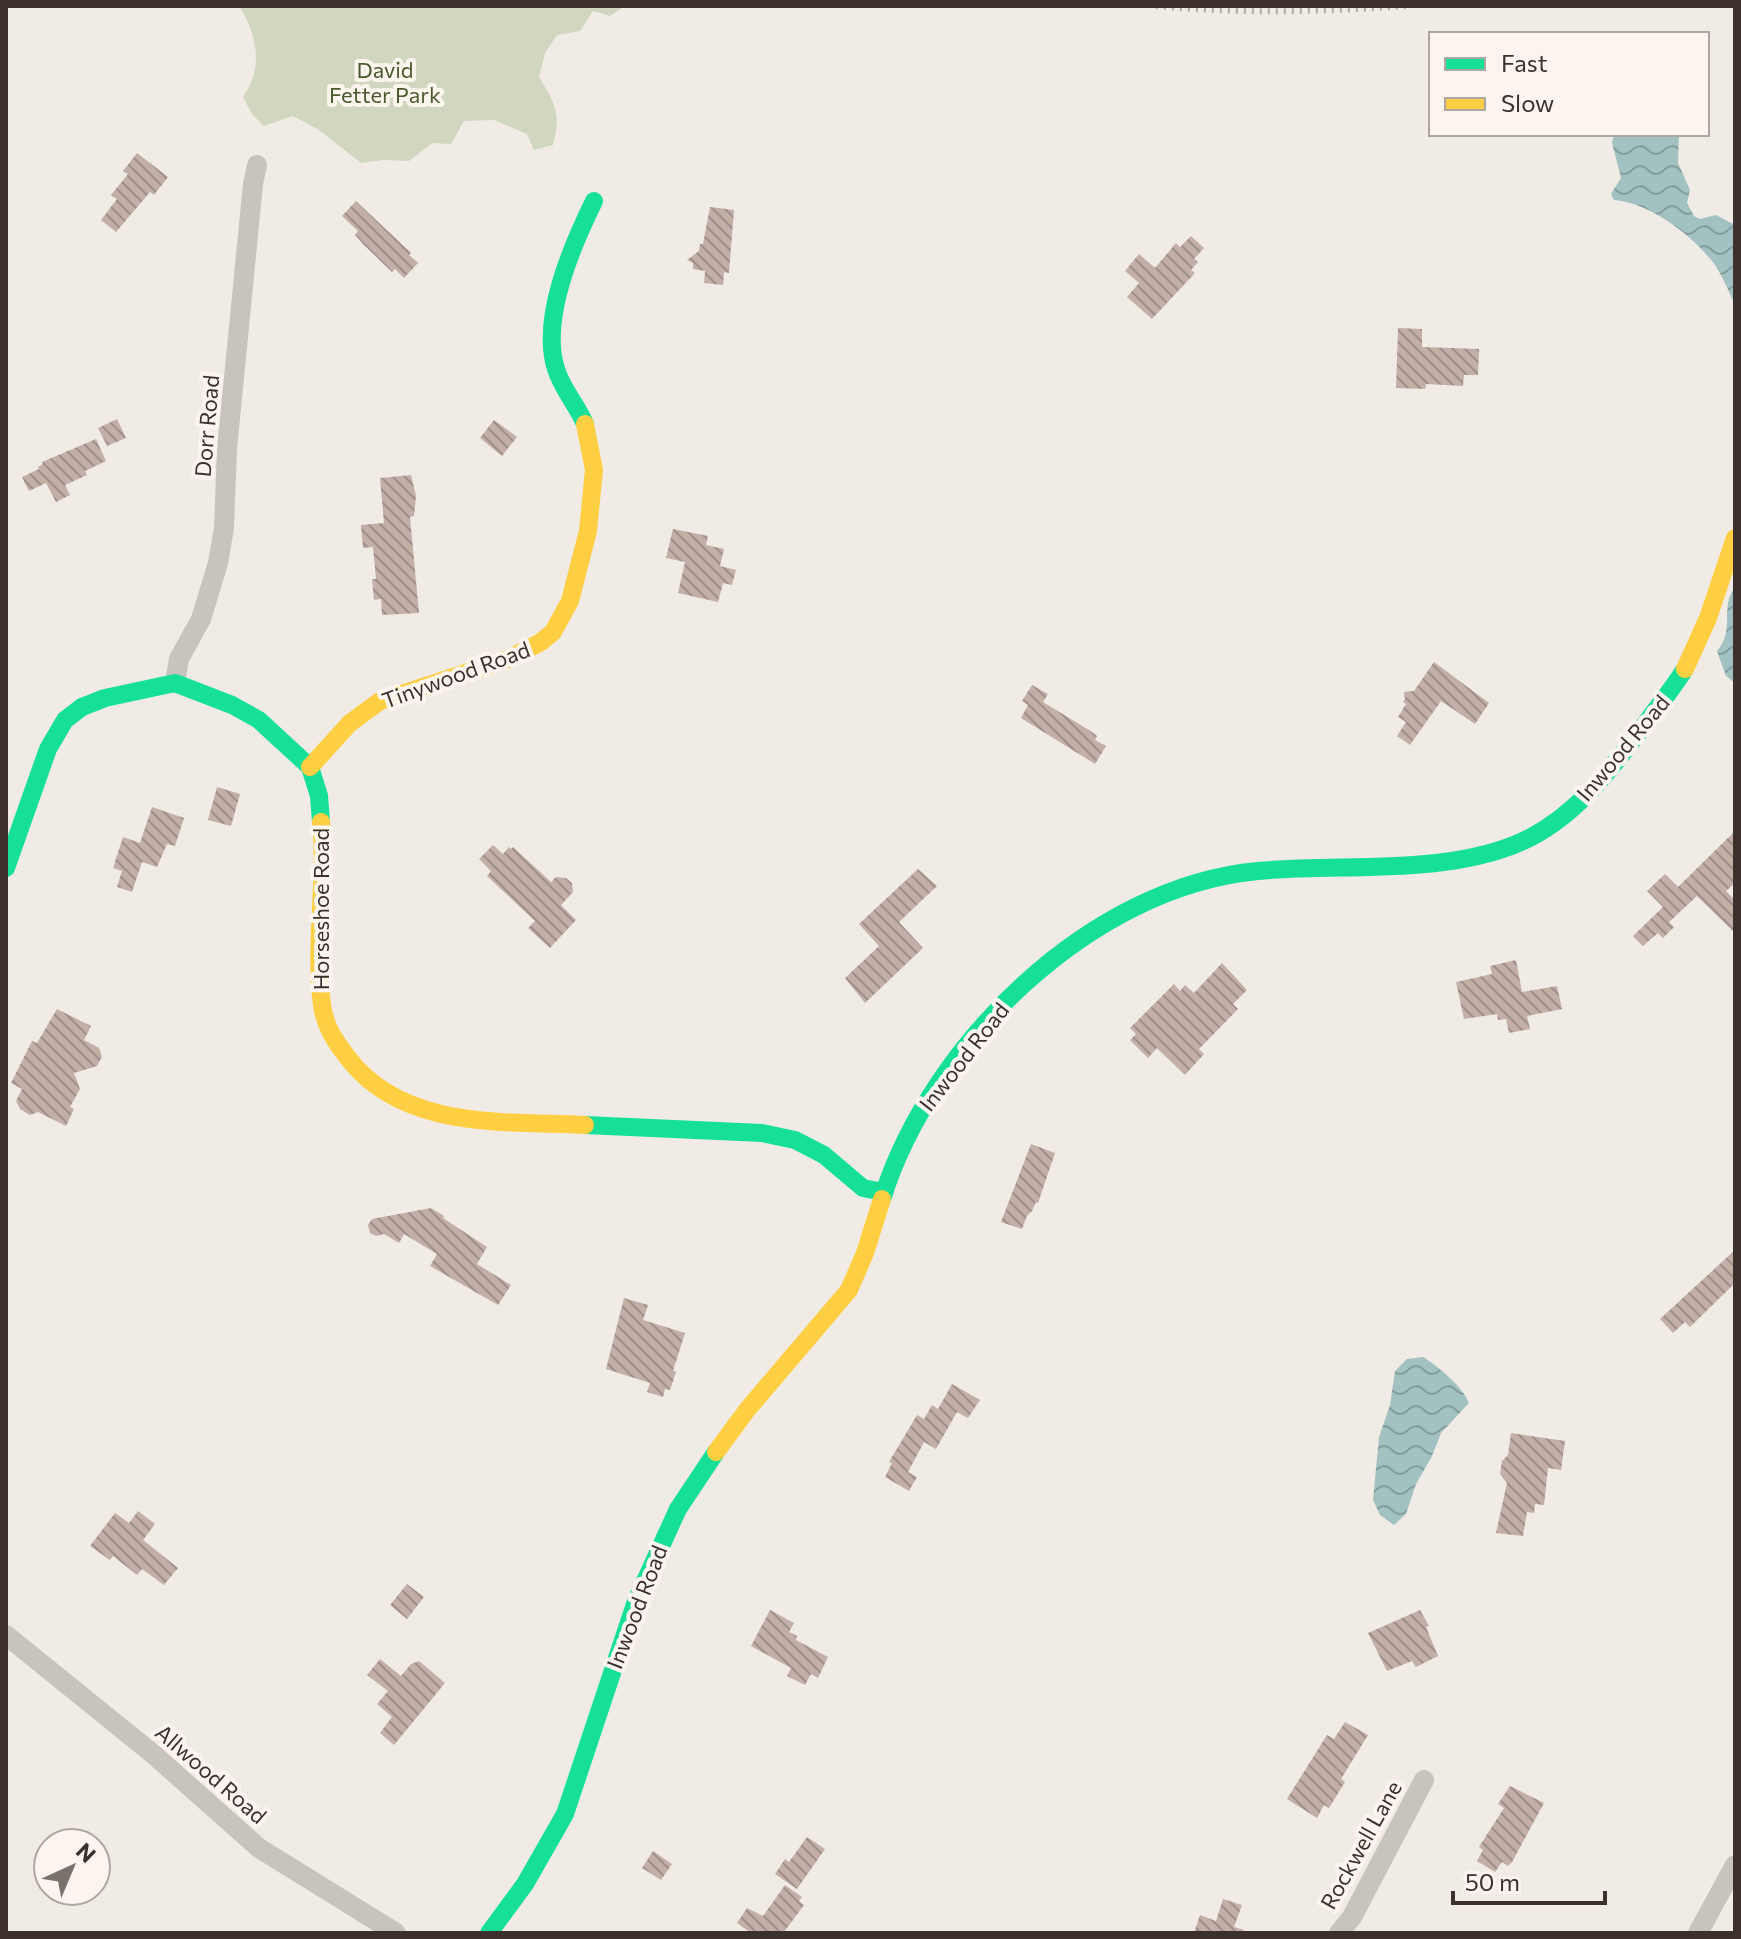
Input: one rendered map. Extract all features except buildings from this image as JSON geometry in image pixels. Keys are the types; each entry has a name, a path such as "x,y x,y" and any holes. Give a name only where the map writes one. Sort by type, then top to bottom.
{"street":[{"name":"Dorr Road","path":"175,683 179,659 212,592 224,528 227,449 257,165"},
{"name":"Tinywood Road","path":"310,767 354,716 383,699 514,656 545,639 565,617 589,520 594,468 584,422 577,405 557,377 553,353 556,311 579,231 594,201"},
{"name":"Inwood Road","path":"489,1933 525,1884 565,1814 619,1646 678,1509 698,1476 747,1410 849,1290 860,1269 883,1192 904,1140 925,1102 1011,996 1053,958 1098,927 1198,880 1263,870 1466,860 1498,853 1558,822 1600,781 1674,687 1698,643 1735,538"},
{"path":"6,868 48,749 65,720 82,707 105,698 175,683 232,705 259,720 310,767"},
{"name":"Horseshoe Road","path":"310,767 319,796 324,852 320,974 322,1006 329,1033 354,1066 380,1091 400,1102 428,1111 477,1120 773,1136 795,1140 824,1155 863,1188 883,1192"},
{"name":"Allwood Road","path":"6,1635 153,1754 259,1848 396,1933"},
{"name":"Rockwell Lane","path":"1339,1933 1352,1917 1424,1780"},
{"path":"1698,1933 1735,1865"}],"green space":[{"name":"David Fetter Park","path":"239,6 625,6 610,16 593,11 580,31 557,35 545,53 539,77 557,117 553,145 534,150 527,134 494,120 464,121 451,144 432,143 409,161 361,163 319,130 293,116 264,126 252,114 243,97 256,65 255,47 251,29"}],"water":[{"path":"1614,136 1679,136 1678,163 1690,190 1687,203 1694,216 1700,219 1716,215 1735,225 1735,305 1716,266 1692,240 1655,213 1614,200 1611,194 1621,178 1612,143"},
{"path":"1735,587 1735,683 1726,676 1717,651 1726,635 1728,603"},
{"path":"1423,1357 1449,1377 1469,1403 1441,1433 1416,1484 1406,1514 1394,1525 1380,1515 1373,1500 1379,1437 1390,1405 1395,1371 1407,1359"}],"railway":[{"path":"1156,6 1281,11 1406,6"}],"traffic: fast":[{"path":"585,424 556,369 552,328 568,261 594,201"},
{"path":"882,1199 905,1141 938,1084 979,1031 1026,982 1079,940 1136,907 1196,883 1258,871 1459,860 1521,842 1558,820 1591,791 1685,669"},
{"path":"6,868 48,749 65,720 82,707 105,698 175,683 232,705 259,720 310,767 319,796 321,822"},
{"path":"585,1125 762,1133 795,1140 824,1155 863,1188 883,1192"},
{"path":"489,1933 525,1884 565,1814 636,1601 678,1509 716,1452"}],"traffic: slow":[{"path":"310,767 350,723 380,701 508,659 541,642 553,632 570,601 588,531 594,470 585,424"},
{"path":"1685,669 1708,618 1735,538"},
{"path":"321,822 323,867 319,959 322,1005 331,1033 348,1058 371,1081 397,1098 426,1110 489,1121 585,1125"},
{"path":"716,1452 747,1410 849,1290 865,1253 882,1199"}]}
